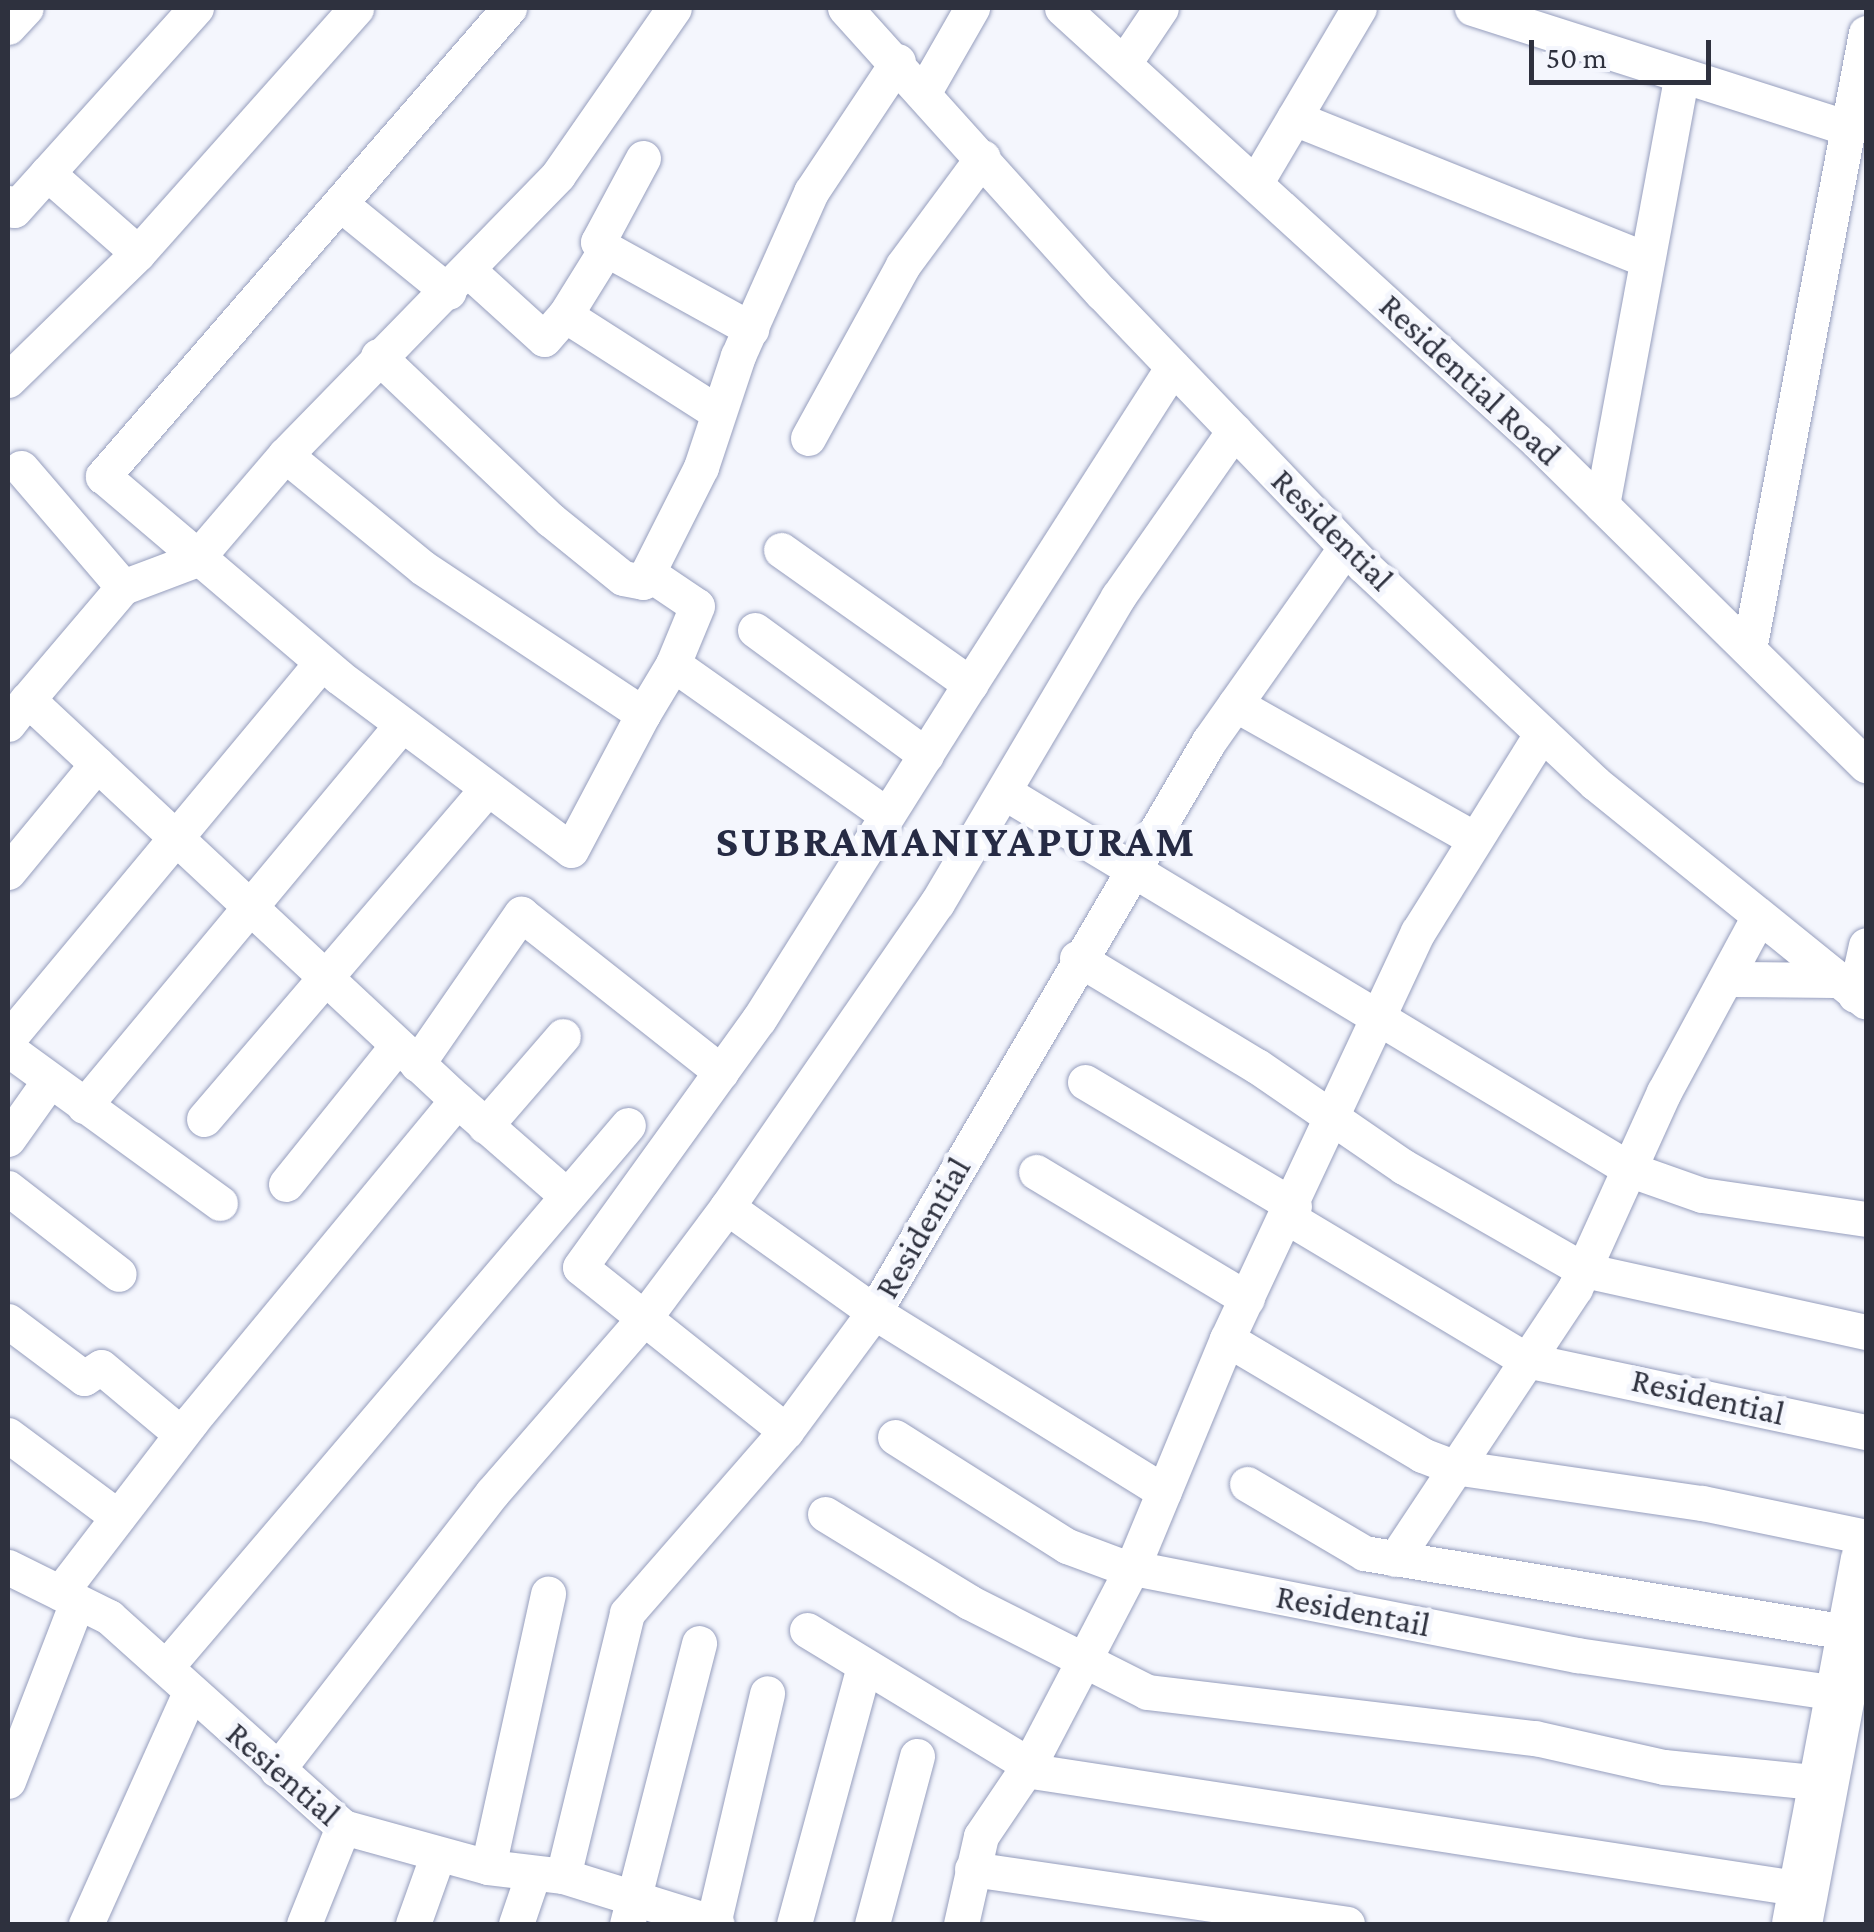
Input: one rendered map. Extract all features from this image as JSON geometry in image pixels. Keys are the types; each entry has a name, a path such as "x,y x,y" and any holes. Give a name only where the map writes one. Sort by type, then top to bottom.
{"highway":[{"path":"1811,1913 1825,1784 1866,1559"},
{"path":"1811,1913 1866,1748"}],"street":[{"path":"8,27 26,8"},
{"path":"8,203 14,210 196,8"},
{"path":"8,380 138,253 356,8"},
{"path":"509,8 343,206 103,476 196,560 401,726 485,791 571,850 642,714 673,664 697,606 651,575"},
{"path":"566,1195 326,982 97,764 17,712 123,587 196,560 285,455 378,356 459,282 558,176 674,8"},
{"name":"Residential","path":"845,8 925,90 1172,366 1346,547 1542,733 1758,918 1852,992"},
{"path":"925,90 972,8"},
{"name":"Residential Road","path":"1062,8 1256,182 1602,506 1866,765"},
{"path":"1124,63 1161,8"},
{"path":"1256,182 1359,8"},
{"path":"1472,8 1849,128"},
{"path":"1749,649 1866,33"},
{"path":"378,356 608,569 634,584 651,575 811,192 898,61"},
{"path":"1602,506 1682,75"},
{"path":"1294,118 1648,260"},
{"path":"808,438 904,265 984,157"},
{"path":"643,158 598,242 751,329"},
{"path":"47,173 138,253"},
{"path":"343,206 544,339 606,250"},
{"path":"564,315 718,413"},
{"path":"786,1432 580,1267 721,1072 1172,366"},
{"path":"276,1770 492,1493 644,1318 727,1207 937,904 1118,597 1234,431"},
{"path":"285,455 422,566 642,714"},
{"path":"21,468 123,587"},
{"name":"Residential","path":"548,1875 627,1613 786,1432 874,1312 1131,870 1235,704 1346,547"},
{"path":"782,550 970,684"},
{"path":"755,630 926,755"},
{"path":"8,1039 321,662"},
{"path":"673,664 886,814"},
{"path":"1235,704 1474,838"},
{"path":"84,1106 252,911 401,726"},
{"path":"961,1924 981,1836 1027,1767 1085,1665 1133,1566 1228,1339 1292,1212 1418,932 1542,733"},
{"path":"8,872 97,764"},
{"path":"204,1120 326,982 485,791"},
{"path":"1004,792 1631,1170 1702,1195 1866,1220"},
{"path":"286,1184 407,1055 521,914 721,1072"},
{"path":"1395,1559 1584,1270 1664,1092 1758,918"},
{"path":"1728,979 1852,992 1866,945"},
{"path":"1077,958 1256,1066 1332,1121 1495,1223 1584,1270 1866,1332"},
{"path":"485,1126 563,1036"},
{"path":"8,1049 220,1203"},
{"path":"8,1139 48,1081"},
{"name":"Residential","path":"1085,1082 1526,1360 1866,1432"},
{"path":"8,1781 68,1597 118,1517 457,1100"},
{"path":"166,1667 628,1125"},
{"path":"1036,1172 1247,1299"},
{"path":"8,1188 119,1274"},
{"path":"727,1207 874,1312 1164,1492"},
{"path":"8,1321 84,1378 101,1367 182,1434"},
{"path":"1228,1339 1422,1455 1454,1467 1702,1503 1866,1537"},
{"path":"8,1435 118,1517"},
{"name":"Residentail","path":"895,1437 1067,1546 1133,1566 1577,1655 1844,1694"},
{"path":"1247,1484 1364,1553 1854,1632"},
{"path":"825,1514 1085,1665 1147,1692 1535,1738 1664,1767 1825,1784"},
{"name":"Resiential","path":"8,1568 108,1617 343,1827 488,1867 548,1875 632,1912 715,1924"},
{"path":"488,1867 548,1594"},
{"path":"807,1630 863,1670 1027,1767 1811,1913"},
{"path":"632,1912 699,1644"},
{"path":"794,1924 863,1670"},
{"path":"86,1924 190,1693"},
{"path":"715,1924 766,1693"},
{"path":"872,1924 917,1756"},
{"path":"304,1924 343,1827"},
{"path":"413,1924 438,1854"},
{"path":"972,1869 1348,1924"},
{"path":"516,1924 548,1875"}],"district":[{"name":"SUBRAMANIYAPURAM","path":"956,842"}]}
